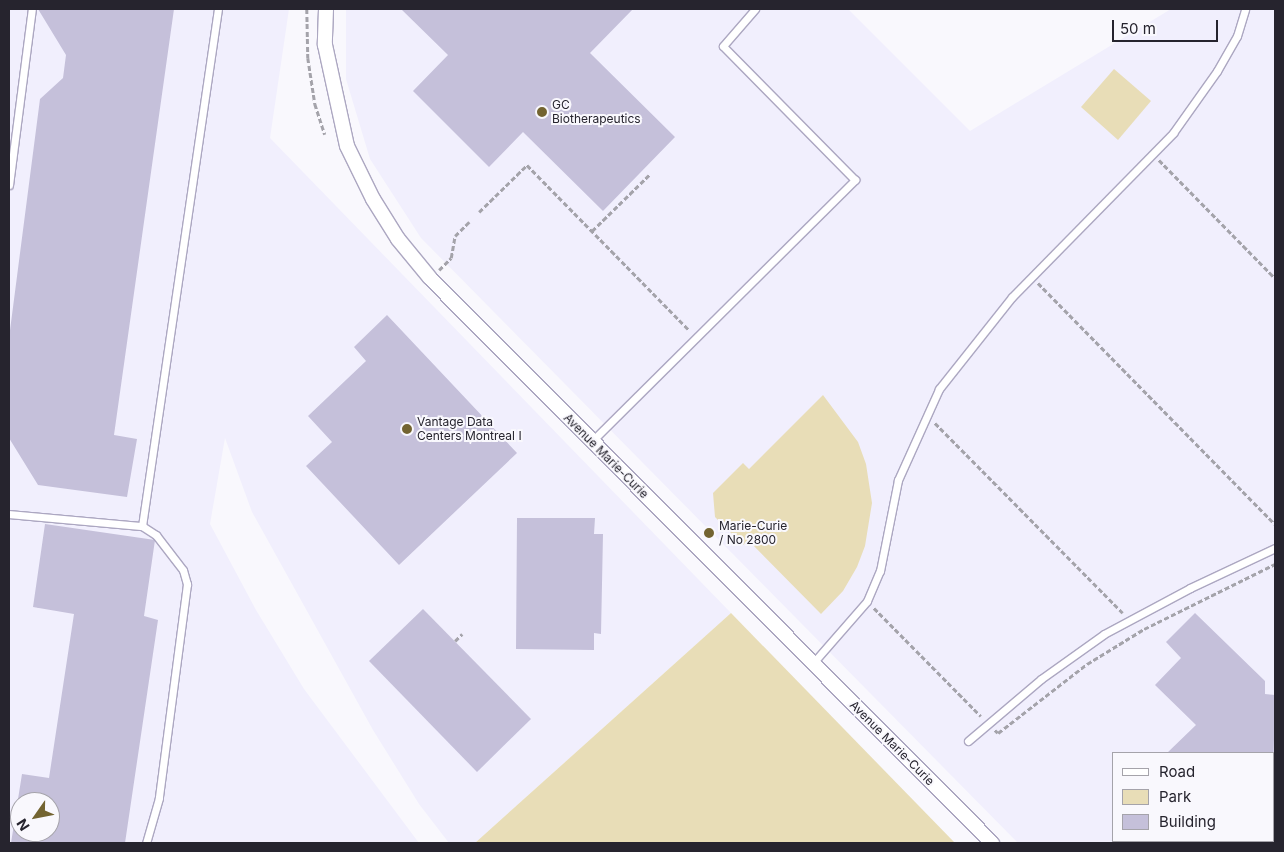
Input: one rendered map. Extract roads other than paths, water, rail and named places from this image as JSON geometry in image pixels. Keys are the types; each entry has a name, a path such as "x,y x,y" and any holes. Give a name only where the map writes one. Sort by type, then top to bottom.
{"street":[{"name":"Avenue Marie-Curie","path":"326,9 325,45 348,146 372,199 398,239 430,278 992,843"}],"lane":[{"path":"9,185 12,134 32,9"},
{"path":"142,526 218,9"},
{"path":"592,441 855,180 723,46 755,9"},
{"path":"812,664 868,602 880,571 898,480 926,414 962,357 1032,277 1154,155 1196,103 1217,71 1237,36 1245,9"},
{"path":"9,514 142,526 156,534 183,570 187,584 159,798 146,843"},
{"path":"968,741 1041,679 1129,620 1275,548"}],"place":[{"name":"GC Biotherapeutics","path":"542,112"},
{"name":"Vantage Data Centers Montreal I","path":"407,429"},
{"name":"Marie-Curie / No 2800","path":"709,533"}]}
